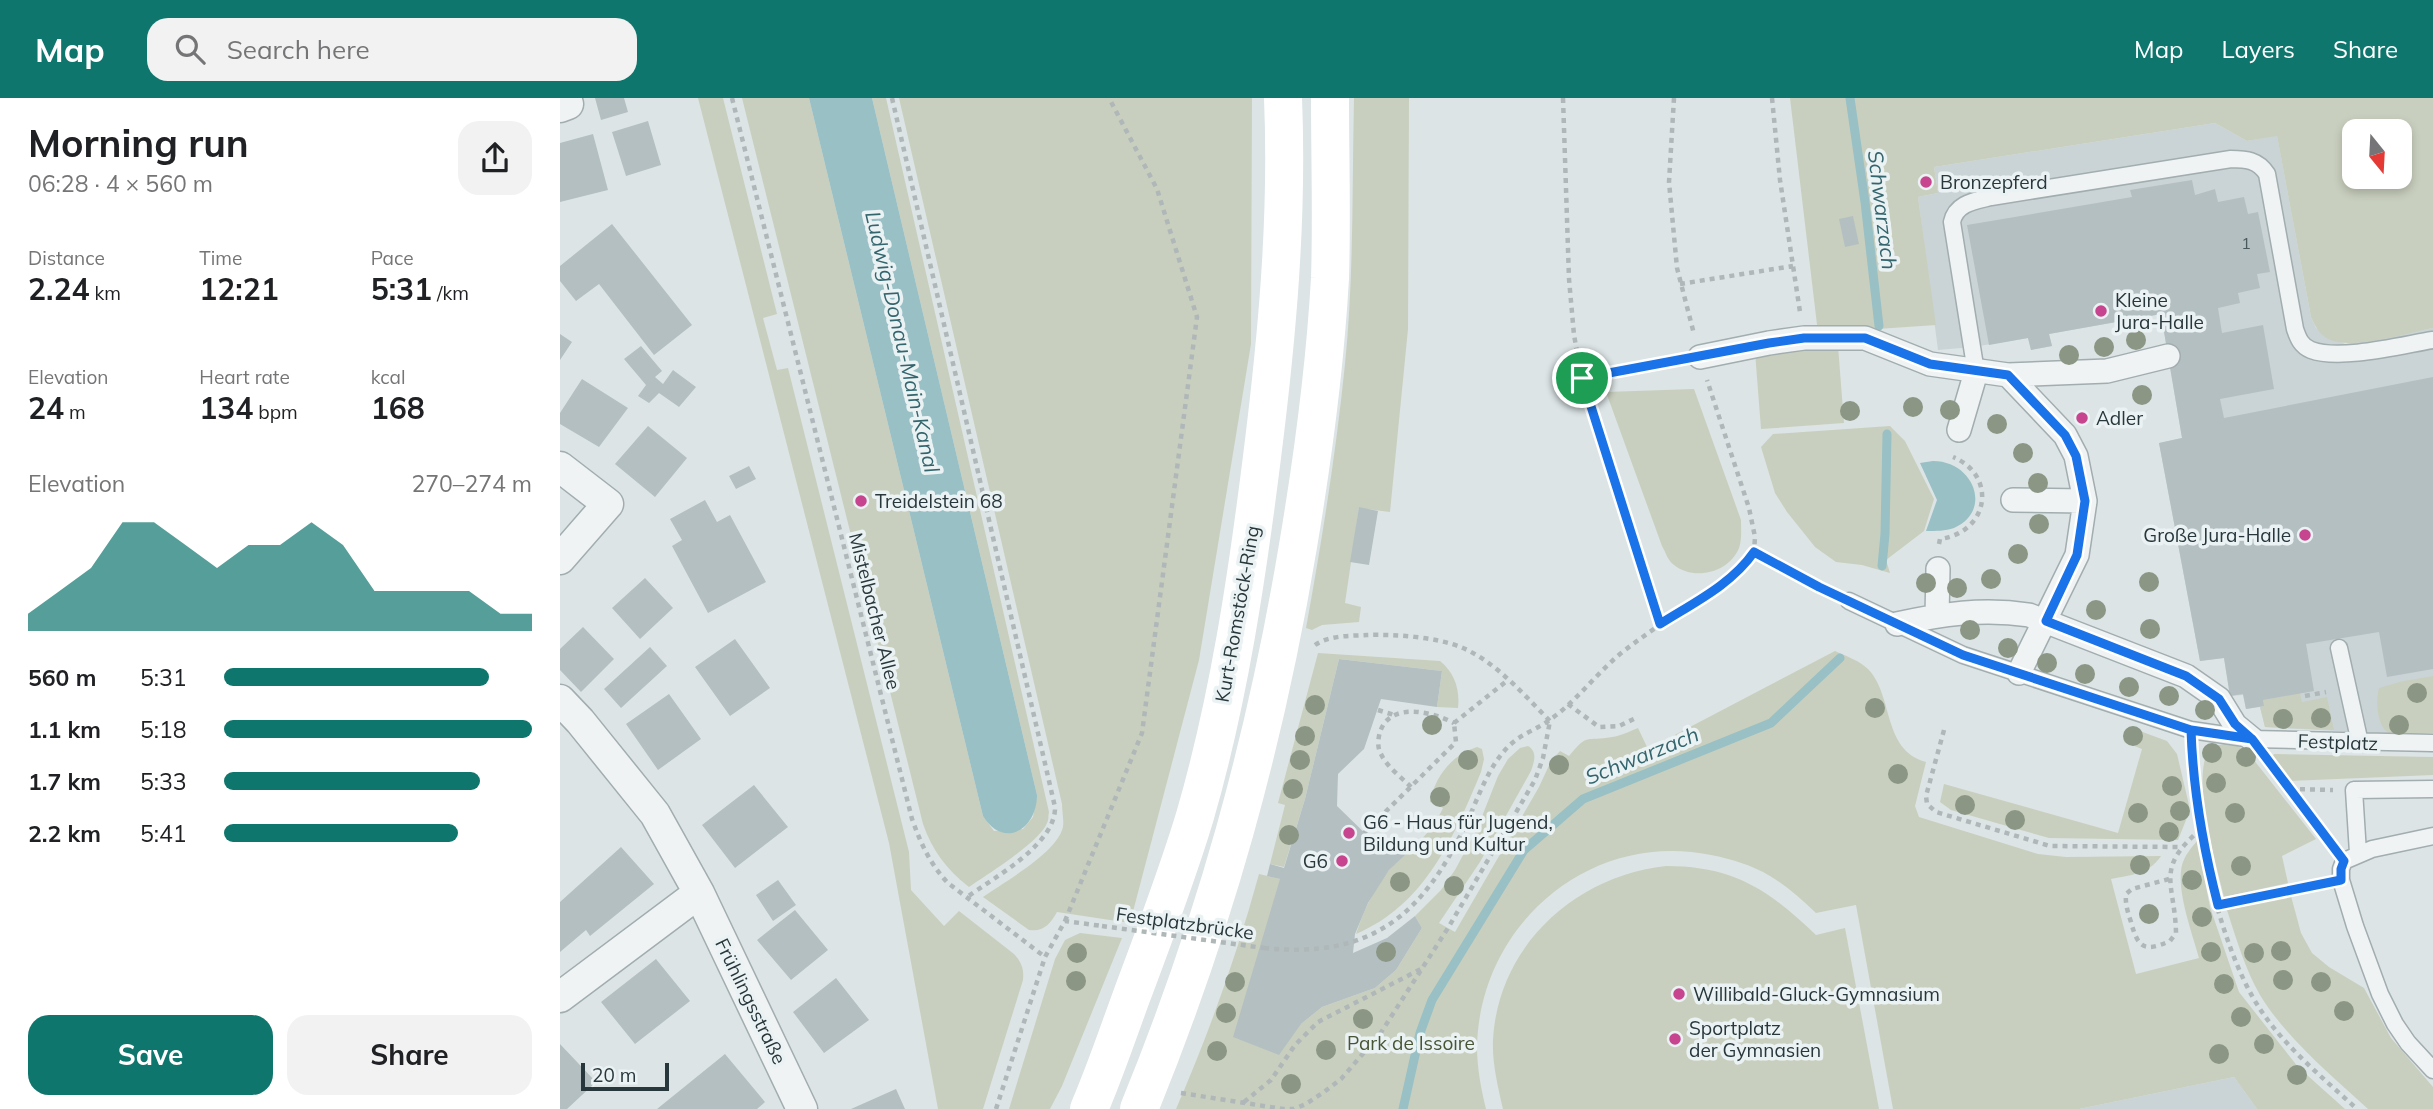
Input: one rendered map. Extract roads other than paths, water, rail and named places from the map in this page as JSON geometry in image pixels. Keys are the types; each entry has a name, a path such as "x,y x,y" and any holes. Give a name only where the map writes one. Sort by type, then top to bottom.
{"main road":[{"name":"Kurt-Romstöck-Ring","path":"1088,1109 1166,902 1195,815 1235,638 1273,369 1283,198 1283,98"},
{"path":"1139,1109 1166,1044 1218,895 1244,805 1285,623 1310,479 1330,278 1330,98"}],"street":[{"path":"1700,357 1804,338 1865,338 1930,364 2008,375 2107,371 2168,356"},
{"path":"1959,430 1976,372"},
{"path":"2008,375 2065,435 2076,456 2085,501 2077,555 2019,673"},
{"path":"560,467 608,504 560,559"},
{"path":"2013,499 2085,501"},
{"path":"1937,616 1938,569"},
{"path":"1896,624 1979,611 2029,615 2186,676 2219,699 2235,724 2252,739"},
{"name":"Frühlingsstraße","path":"560,700 655,814 699,893 802,1109"},
{"path":"560,997 699,893"}],"lane":[{"path":"1976,372 1952,222 1953,214 1960,207 1991,197 2231,159 2247,159 2258,163 2267,174 2295,328 2304,346 2312,350 2344,353 2433,340"},
{"name":"Festplatz","path":"1849,601 1963,655 2191,730 2252,739 2433,743"},
{"path":"2339,648 2360,743"},
{"path":"2351,857 2354,790 2433,789"},
{"path":"2433,836 2351,857 2341,869 2341,880 2355,926 2381,994 2401,1034 2433,1070"}],"water":[{"name":"Ludwig-Donau-Main-Kanal","path":"809,98 872,98 1037,795 1032,817 1018,831 1000,832 983,816"},
{"path":"1920,463 1947,463 1959,469 1974,488 1975,499 1973,510 1966,520 1954,528 1926,531 1937,500"}],"waterway":[{"name":"Schwarzach","path":"1850,98 1879,326"},
{"name":"Schwarzach","path":"1882,566 1887,434"},
{"name":"Schwarzach","path":"1403,1109 1420,1033 1432,1000 1524,850 1583,799 1771,723 1840,658"}],"place":[{"name":"Bronzepferd","path":"1926,182"},
{"name":"Kleine Jura-Halle","path":"2101,311"},
{"name":"Adler","path":"2082,418"},
{"name":"Treidelstein 68","path":"861,501"},
{"name":"Große Jura-Halle","path":"2305,535"},
{"name":"G6 - Haus für Jugend, Bildung und Kultur","path":"1349,833"},
{"name":"G6","path":"1342,861"},
{"name":"Willibald-Gluck-Gymnasium","path":"1679,994"},
{"name":"Sportplatz der Gymnasien","path":"1675,1039"}],"park label":[{"name":"Park de Issoire","path":"1411,1043"}]}
